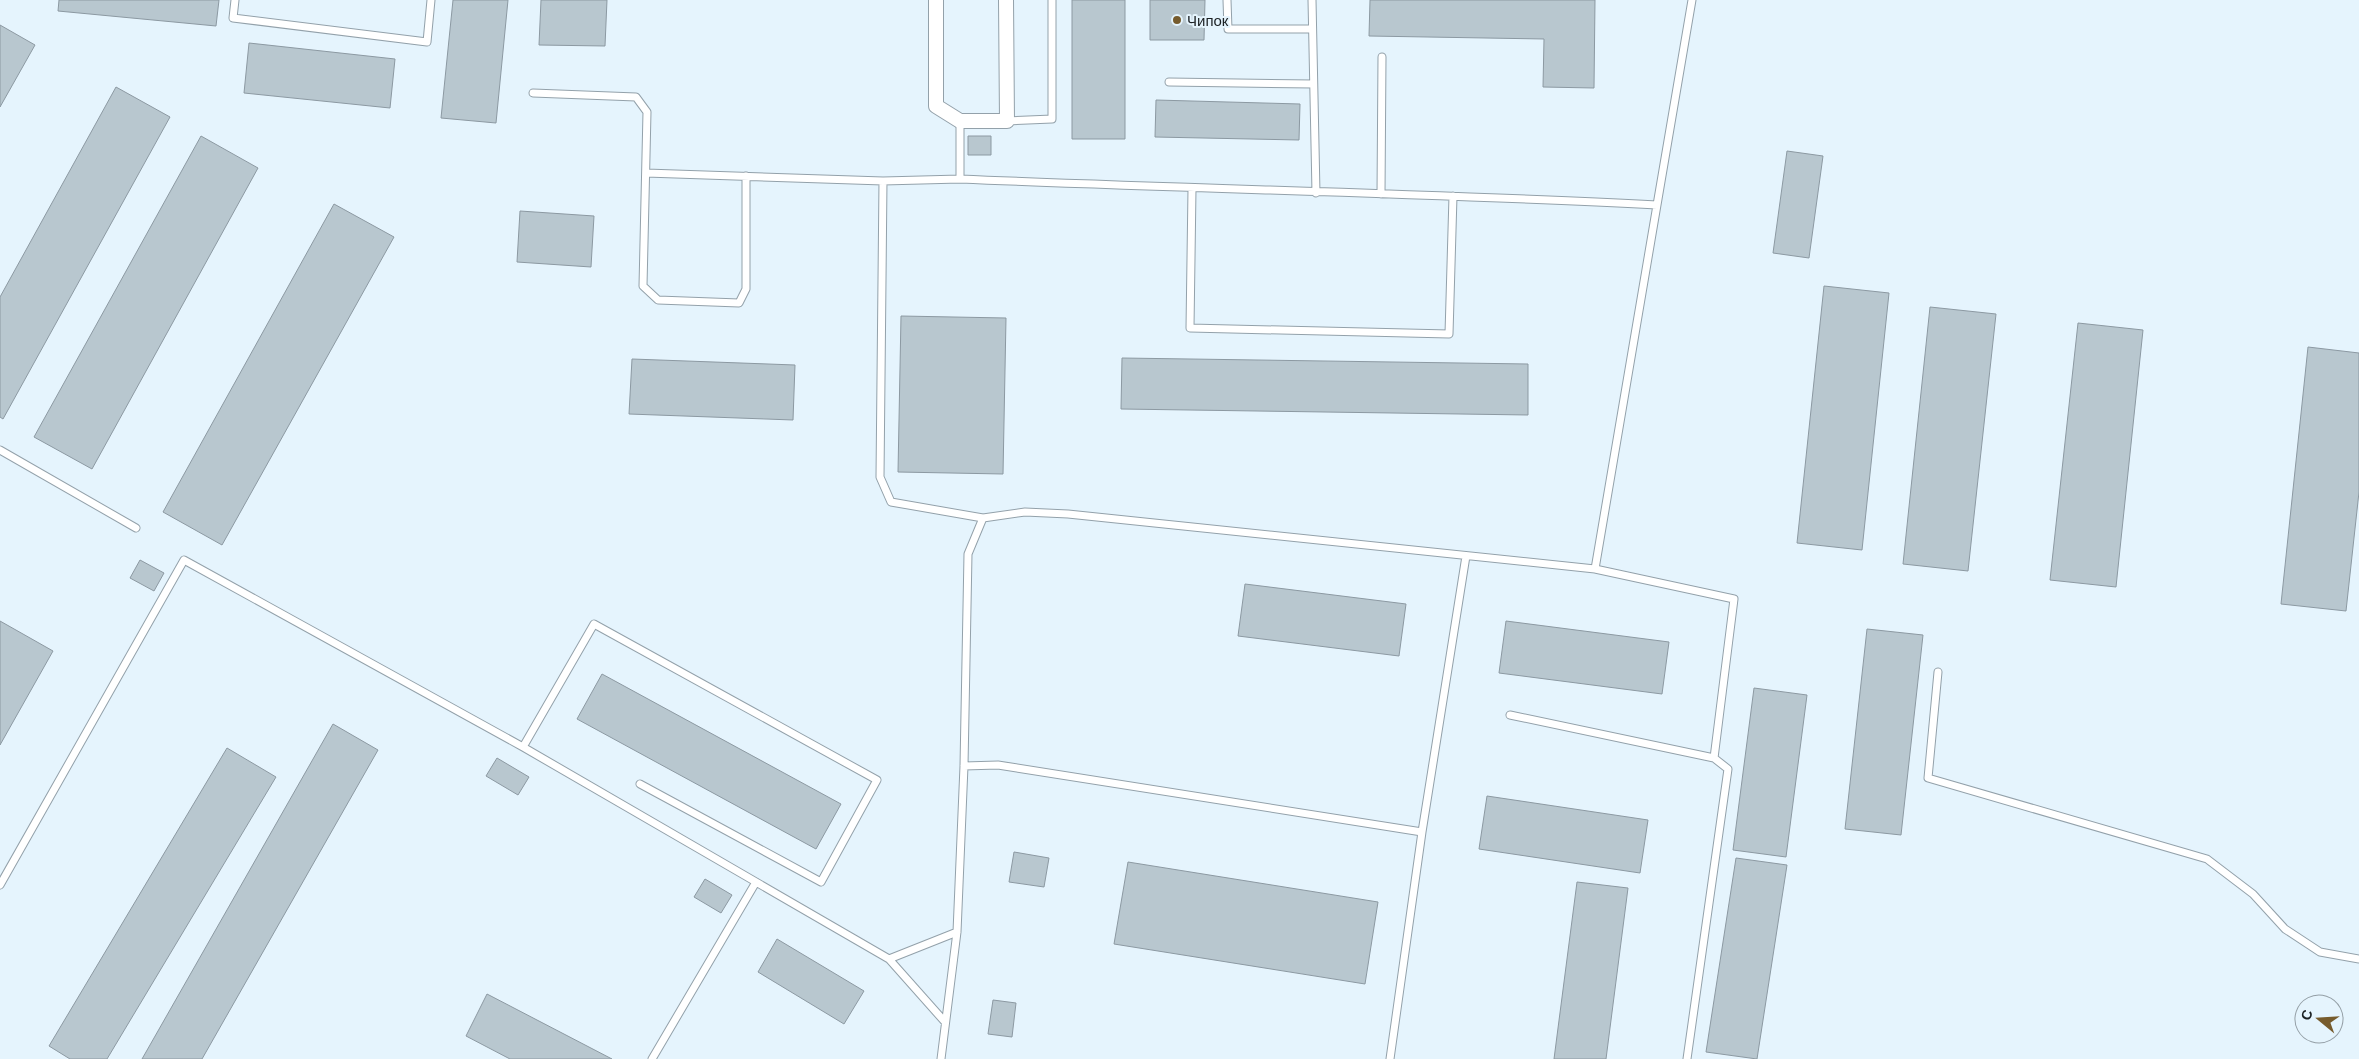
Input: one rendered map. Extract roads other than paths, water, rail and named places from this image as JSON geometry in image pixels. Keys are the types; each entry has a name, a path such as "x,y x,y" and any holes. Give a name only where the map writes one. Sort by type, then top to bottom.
{"street":[{"path":"936,0 936,106 960,120 1006,121 1006,0"}],"lane":[{"path":"235,0 233,18 427,42 431,0"},
{"path":"1006,121 1052,119 1052,0"},
{"path":"1227,0 1228,29 1312,29"},
{"path":"1312,0 1316,193"},
{"path":"1595,569 1692,0"},
{"path":"1380,194 1382,57"},
{"path":"1169,82 1313,84"},
{"path":"534,93 636,97 647,112 643,286 658,300 740,303 746,289 746,176"},
{"path":"960,120 960,179"},
{"path":"646,173 883,181 960,179 1657,205"},
{"path":"883,181 880,476 891,502 983,518 1025,512 1068,514 1595,569 1734,598 1714,758"},
{"path":"1192,189 1190,328 1449,334 1452,196"},
{"path":"0,450 136,528"},
{"path":"941,1059 957,932 964,766 968,554 983,518"},
{"path":"1390,1059 1422,832 1466,556"},
{"path":"0,885 184,560 524,747 889,958 945,1022"},
{"path":"524,747 594,624 877,780 821,882 640,784"},
{"path":"1938,672 1928,778 2207,859 2253,894 2285,929 2320,952 2359,959"},
{"path":"1510,715 1714,758 1728,769 1687,1059"},
{"path":"964,766 998,765 1422,832"},
{"path":"652,1059 756,882"},
{"path":"889,958 957,932"}],"place":[{"name":"Чипок","path":"1177,20"}]}
